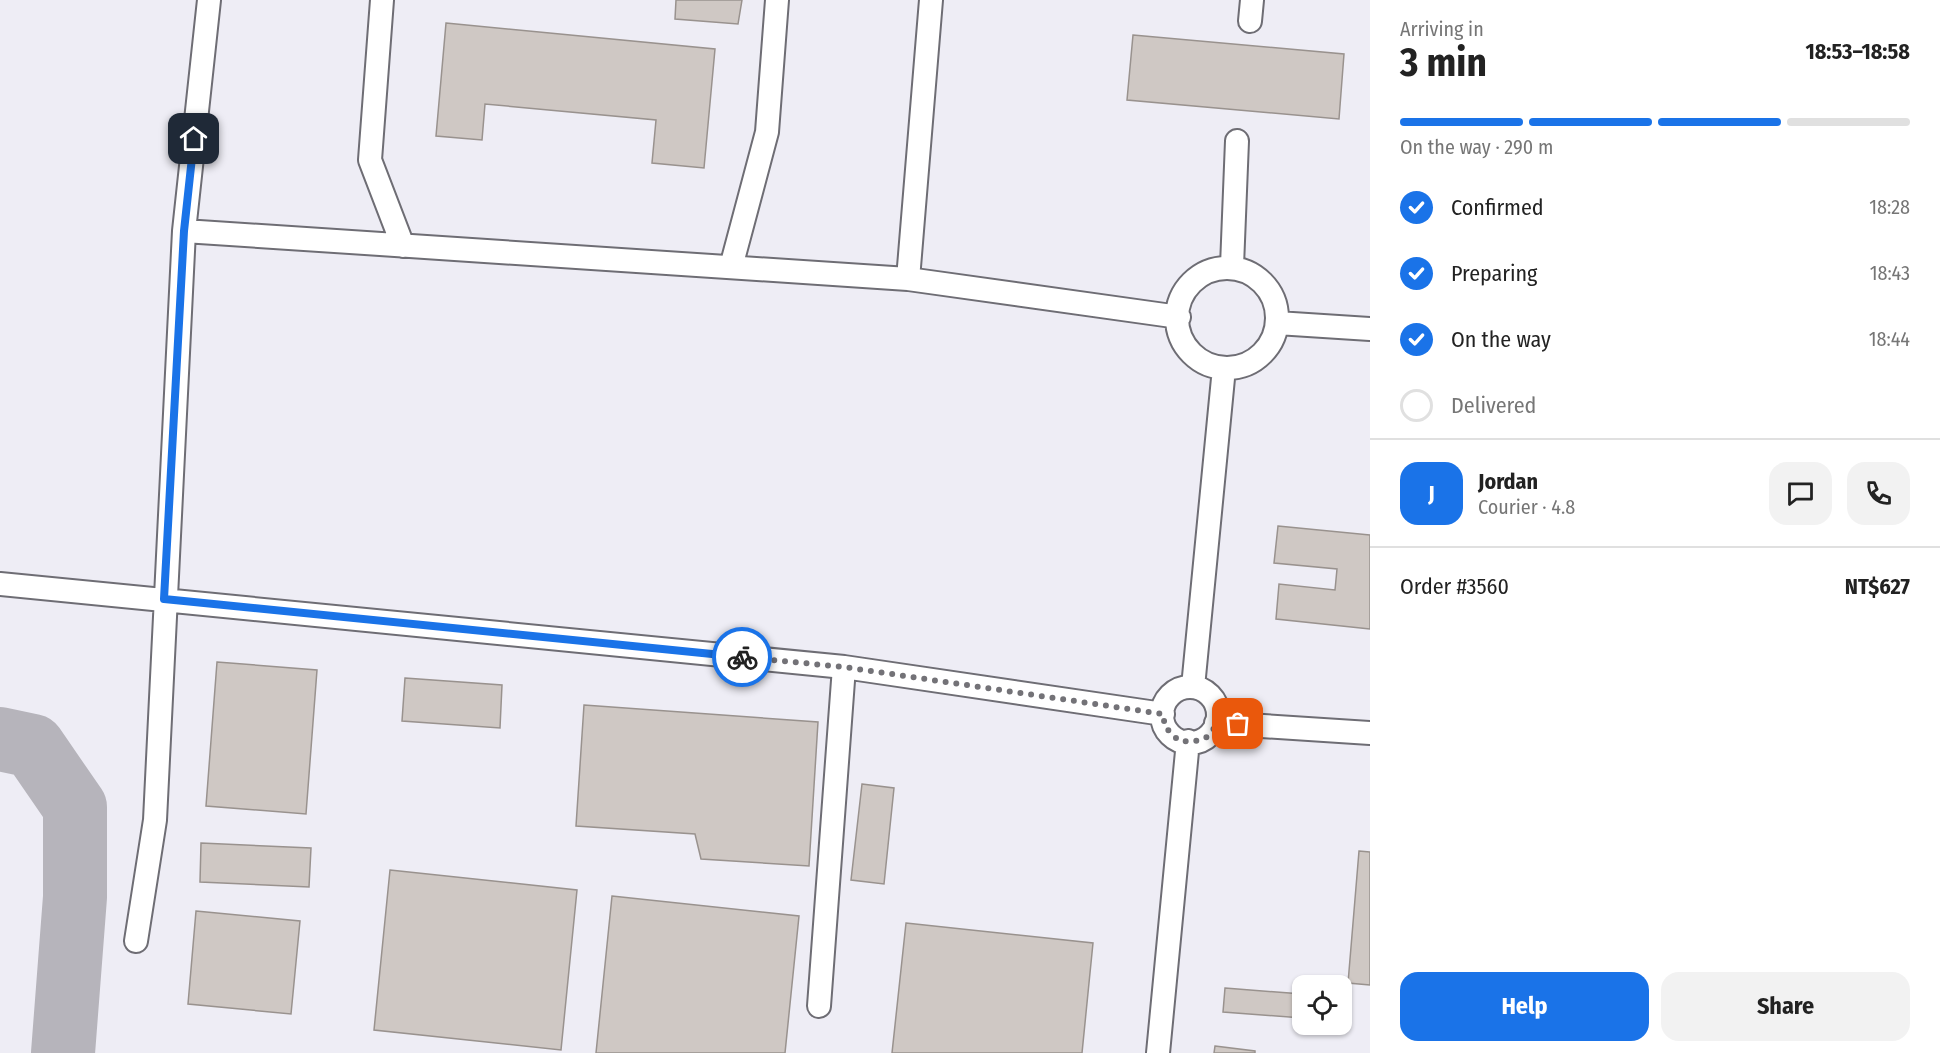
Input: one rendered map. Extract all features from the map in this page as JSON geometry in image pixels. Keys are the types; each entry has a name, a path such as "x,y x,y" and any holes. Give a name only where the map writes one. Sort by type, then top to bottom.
{"lane":[{"path":"136,941 155,819 164,599 184,231 209,0"},
{"path":"382,0 370,160 403,246"},
{"path":"731,267 767,132 777,0"},
{"path":"908,279 931,0"},
{"path":"1232,266 1237,141"},
{"path":"184,231 908,279 1179,317"},
{"path":"1232,266 1249,272 1263,282 1272,296 1277,312 1277,323 1271,344 1260,357 1246,365 1224,368 1198,360 1186,348 1179,333 1179,300 1188,285 1201,275 1216,268 1232,266"},
{"path":"1277,323 1370,330"},
{"path":"1194,687 1224,368"},
{"path":"0,584 844,667 1163,714"},
{"path":"819,1006 844,667"},
{"path":"1194,687 1205,691 1212,697 1218,714 1214,731 1207,738 1198,742 1179,741 1171,735 1165,727 1163,714 1166,701 1172,694 1179,689 1194,687"},
{"path":"1216,723 1370,733"},
{"path":"1158,1053 1188,741"}],"building":[{"path":"676,0 742,0 738,24 675,19"},
{"path":"446,23 715,49 704,168 652,163 656,120 485,104 482,140 436,136"},
{"path":"1133,35 1344,54 1339,119 1127,100"},
{"path":"1278,526 1370,535 1370,629 1276,619 1279,584 1335,590 1337,569 1274,563"},
{"path":"217,662 317,670 306,814 206,806"},
{"path":"405,678 502,685 500,728 402,721"},
{"path":"584,705 818,722 809,866 701,859 695,834 576,826"},
{"path":"862,784 894,788 884,884 851,880"},
{"path":"201,843 311,848 309,887 200,882"},
{"path":"1359,851 1370,852 1370,985 1352,983 1352,975 1349,975"},
{"path":"390,870 577,890 561,1050 374,1030"},
{"path":"612,896 799,916 785,1053 596,1053"},
{"path":"196,911 300,921 291,1014 188,1004"},
{"path":"906,923 1093,943 1082,1053 892,1053"},
{"path":"1225,988 1292,993 1292,1017 1223,1012"},
{"path":"1215,1046 1255,1051 1255,1053 1214,1053"}],"taxiway":[{"path":"0,739 33,746 75,807 75,897 63,1053"}],"way so far":[{"path":"742,657 844,667 1163,714 1165,727 1179,741 1198,742 1207,738 1214,731 1216,723 1238,724"}],"route":[{"path":"194,139 184,231 164,599 742,657"}]}
